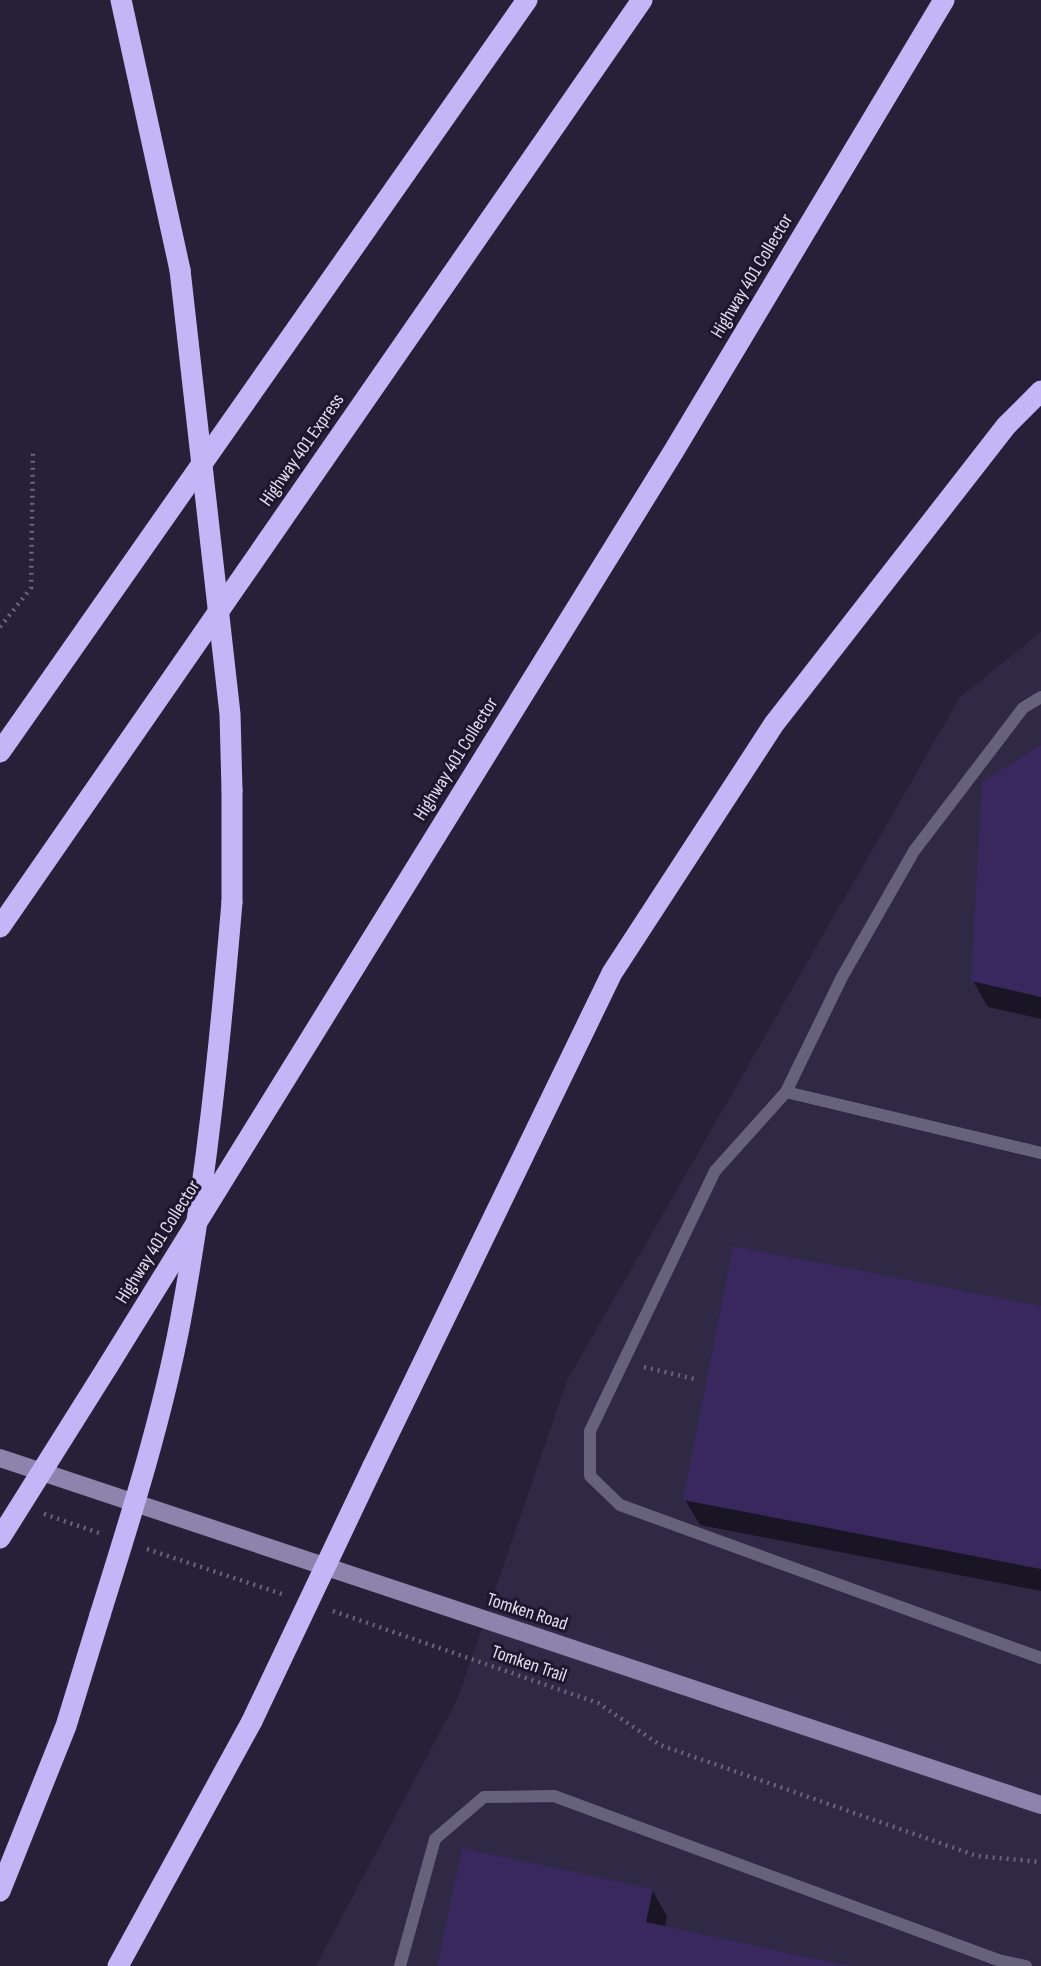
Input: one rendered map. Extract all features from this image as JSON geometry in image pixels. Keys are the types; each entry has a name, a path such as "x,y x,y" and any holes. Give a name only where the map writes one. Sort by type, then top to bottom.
{"highway":[{"path":"0,751 527,0"},
{"name":"Highway 401 Express","path":"0,927 642,0"},
{"name":"Highway 401 Collector","path":"0,1538 675,449 944,0"},
{"path":"0,1891 66,1726 145,1467 179,1325 204,1183 232,902 230,714 180,270 123,6"},
{"path":"118,1966 252,1721 612,973 774,724 1006,426 1041,391"}],"main road":[{"name":"Tomken Road","path":"0,1458 1041,1805"}],"lane":[{"path":"1041,697 1023,708 914,851 842,977 786,1092 715,1171 590,1431 590,1476 620,1506 1041,1658"},
{"path":"786,1092 1041,1153"},
{"path":"400,1966 435,1839 484,1797 554,1796 985,1956 1026,1966"}],"path":[{"path":"0,627 31,588 33,452"},
{"path":"623,1362 694,1379"},
{"path":"40,1513 105,1535"},
{"path":"145,1548 289,1596"},
{"name":"Tomken Trail","path":"329,1610 598,1703 660,1745 673,1750 977,1856 1041,1862"}],"shaded area":[{"path":"1041,632 1041,1966 316,1966 458,1698 567,1381 960,697"}],"building":[{"path":"1041,745 1041,997 971,981 982,782"},
{"path":"733,1246 1041,1306 1041,1569 683,1500"},
{"path":"462,1848 653,1889 646,1922 849,1966 437,1966"}]}
